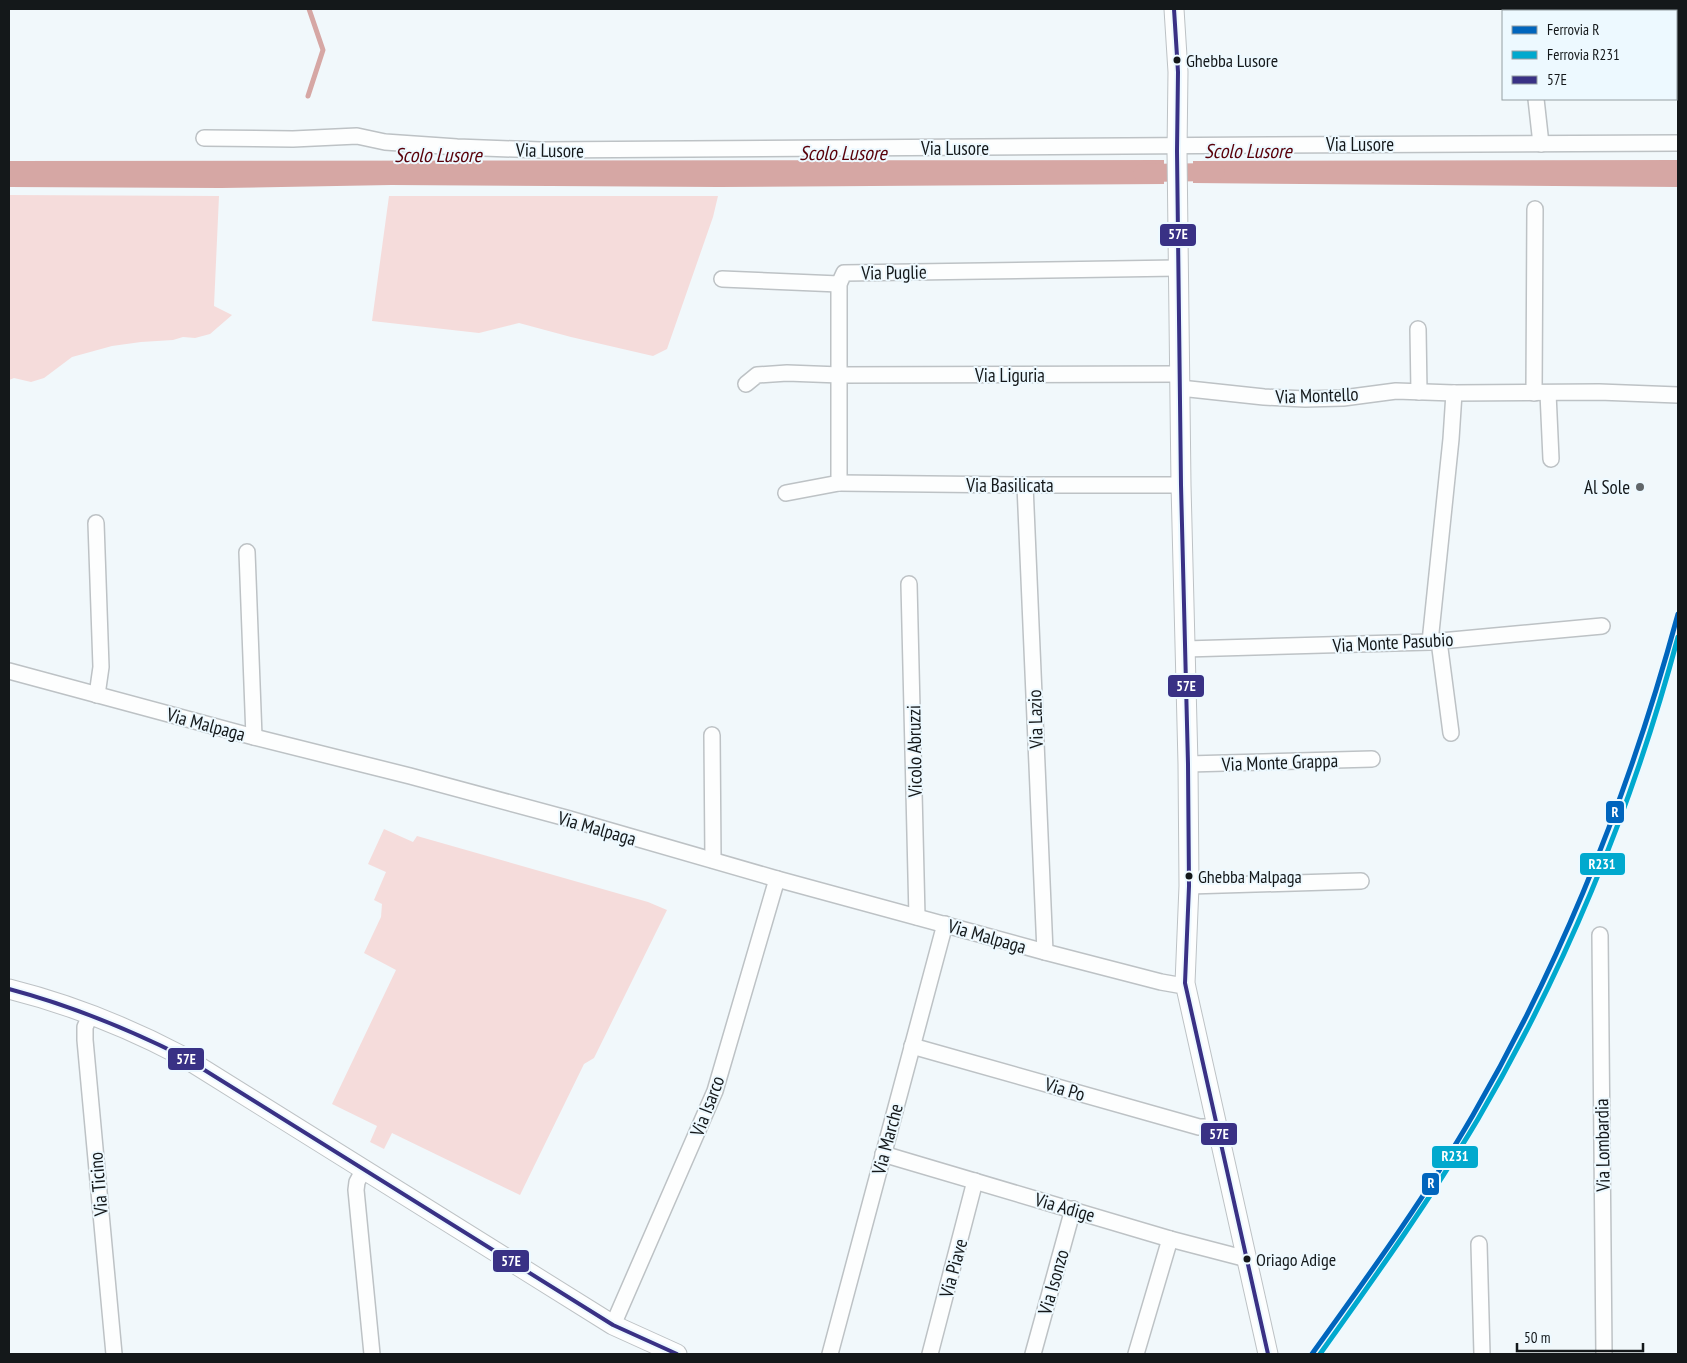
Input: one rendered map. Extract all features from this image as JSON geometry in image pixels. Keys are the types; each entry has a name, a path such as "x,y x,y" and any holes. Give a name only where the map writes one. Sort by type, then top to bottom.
{"street":[{"path":"1174,9 1178,72 1180,485 1188,764 1189,886 1185,984 1268,1354"},
{"path":"1536,100 1541,144"},
{"name":"Via Lusore","path":"204,138 293,139 357,136 385,142 457,148 541,150 1177,149 1678,144"},
{"path":"1535,209 1541,393 1551,459"},
{"name":"Via Puglie","path":"839,483 839,284 844,273 1178,268"},
{"path":"722,279 839,284"},
{"path":"1418,329 1419,392"},
{"name":"Via Liguria","path":"746,384 757,374 787,373 1180,381"},
{"name":"Via Montello","path":"1180,381 1264,397 1305,399 1343,398 1396,391 1678,394"},
{"path":"1451,733 1435,641 1454,393"},
{"path":"786,493 839,483"},
{"name":"Via Basilicata","path":"839,483 1180,485"},
{"name":"Via Lazio","path":"1025,485 1045,952"},
{"path":"96,523 101,667 97,695"},
{"path":"247,552 254,737"},
{"name":"Vicolo Abruzzi","path":"909,584 917,917"},
{"name":"Via Monte Pasubio","path":"1185,649 1435,641 1602,626"},
{"name":"Via Malpaga","path":"9,671 254,737 410,776 1045,952 1161,982 1178,985 1185,984"},
{"path":"712,735 713,860"},
{"name":"Via Monte Grappa","path":"1188,764 1372,759"},
{"name":"Via Isarco","path":"613,1325 715,1091 777,879"},
{"path":"1189,886 1361,881"},
{"name":"Via Marche","path":"830,1354 945,924"},
{"name":"Via Lombardia","path":"1600,935 1604,1354"},
{"path":"9,989 91,1014 139,1034 182,1056 613,1325 677,1354"},
{"name":"Via Ticino","path":"91,1014 85,1027 85,1040 114,1354"},
{"name":"Via Po","path":"912,1046 1199,1127 1218,1127"},
{"name":"Via Adige","path":"883,1154 1247,1259"},
{"path":"364,1169 356,1182 356,1190 372,1354"},
{"name":"Via Piave","path":"930,1354 975,1181"},
{"name":"Via Isonzo","path":"1033,1354 1073,1209"},
{"path":"1136,1354 1170,1238"},
{"path":"1479,1244 1482,1354"}],"shaded area":[{"path":"1164,160 1164,184 719,187 391,185 221,188 9,187 9,161"},
{"path":"1678,160 1678,187 1193,183 1193,161"},
{"path":"9,195 219,196 214,306 232,315 210,334 195,338 183,337 173,340 112,346 72,357 44,378 31,382 14,378 9,380"},
{"path":"389,196 718,196 713,217 667,349 653,356 519,323 479,333 372,321"},
{"path":"384,829 413,842 417,836 648,902 667,910 594,1058 584,1064 520,1195 392,1133 384,1149 370,1142 377,1126 332,1104 396,970 364,953 381,917 382,904 374,900 386,872 368,864"}],"waterway":[{"path":"308,96 323,50 309,9"},
{"name":"Scolo Lusore","path":"1142,173 1216,172"}],"rail line":[{"name":"R","path":"1312,1354 1396,1236 1455,1146 1537,995 1566,933 1616,808 1639,745 1678,614"},
{"name":"R231","path":"1320,1354 1402,1238 1460,1149 1510,1062 1540,1004 1568,944 1618,824 1660,700 1678,637"}],"transit line":[{"name":"57E","path":"1174,9 1178,72 1177,151 1181,485 1188,764 1189,886 1185,983 1268,1354"},
{"name":"57E","path":"9,989 97,1018 182,1056 613,1325 677,1354"}],"place":[{"name":"Ghebba Lusore","path":"1177,60"},
{"name":"Al Sole","path":"1640,487"},
{"name":"Ghebba Malpaga","path":"1189,876"},
{"name":"Oriago Adige","path":"1247,1259"}]}
